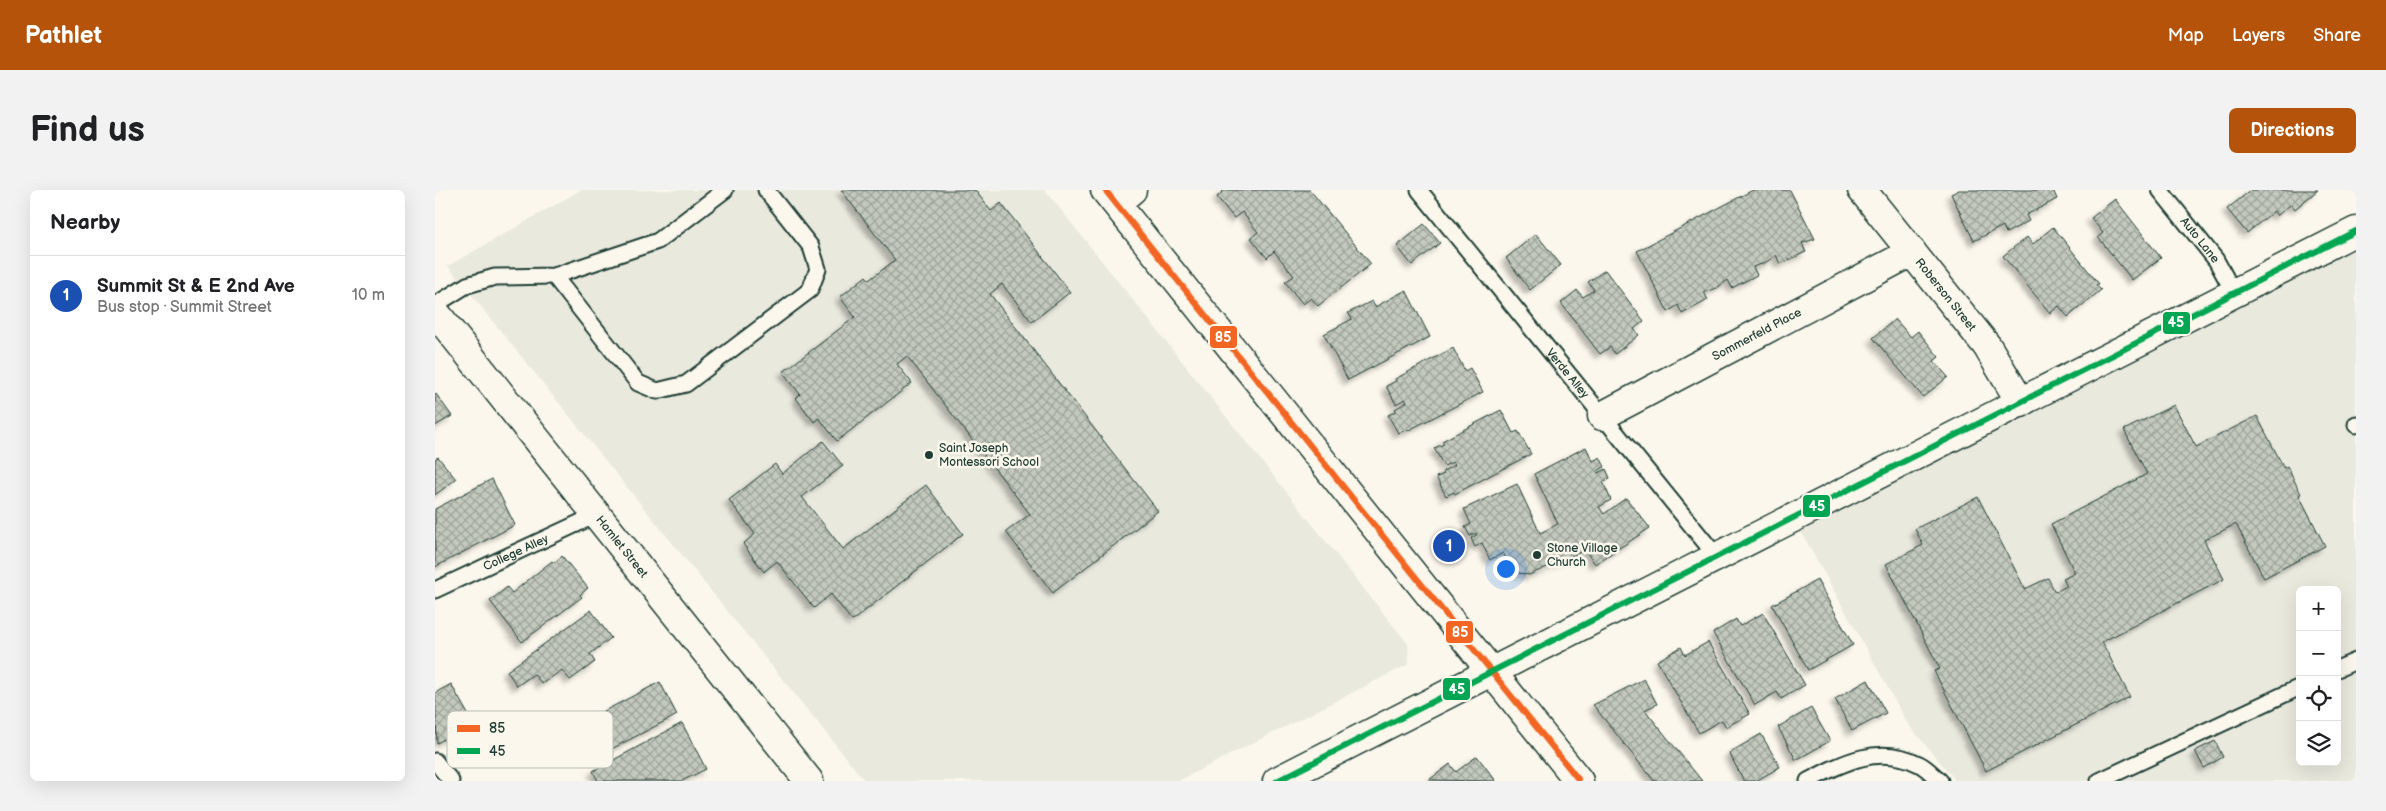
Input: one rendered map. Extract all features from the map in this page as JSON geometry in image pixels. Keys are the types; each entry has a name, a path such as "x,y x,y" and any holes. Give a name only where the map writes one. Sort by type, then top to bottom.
{"street":[{"name":"Roberson Street","path":"1862,190 1987,346 2021,403"},
{"path":"1117,194 1491,672 1579,781"},
{"path":"1277,781 2356,231"},
{"name":"Sommerfeld Place","path":"1602,416 1912,252"},
{"name":"Hamlet Street","path":"435,312 809,781"}],"lane":[{"path":"435,305 467,285 495,277 554,276 658,241 725,190"},
{"path":"554,276 638,383 657,391 687,384 810,290 818,269 811,247 766,190"},
{"name":"Verde Alley","path":"1419,190 1717,557"},
{"name":"Auto Lane","path":"2160,190 2216,260 2233,293"},
{"name":"College Alley","path":"435,590 597,515"},
{"path":"2341,668 2356,661"},
{"path":"2099,781 2296,689"},
{"path":"1808,781 1843,763 1871,755 1897,755 1921,764 1940,781"},
{"path":"435,762 451,781"}],"shaded area":[{"name":"Saint Joseph Montessori School","path":"581,190 1045,190 1408,644 1409,664 1178,781 865,781 448,266"},
{"path":"2356,240 2356,781 1956,781 1908,724 1798,526"}],"building":[{"path":"841,190 975,190 991,211 1001,203 1070,292 1032,322 1002,284 990,294 1158,511 1053,593 1006,532 1030,514 907,356 897,364 912,383 837,441 819,418 814,422 796,398 800,394 783,372 855,317 840,297 866,276 869,280 895,260"},
{"path":"1224,190 1310,190 1371,264 1318,306 1311,298 1303,304 1285,282 1294,276 1274,251 1267,258 1251,238 1258,232 1242,212 1234,218 1217,197"},
{"path":"1753,190 1790,190 1815,239 1802,243 1806,252 1780,264 1776,255 1765,263 1753,267 1757,275 1732,288 1728,280 1717,288 1704,292 1708,300 1682,314 1678,305 1668,312 1637,251"},
{"path":"1959,190 2053,190 2057,199 2026,215 2029,221 2006,233 2003,226 1974,241 1951,194"},
{"path":"2251,190 2318,190 2295,209 2291,204 2277,216 2274,211 2247,233 2227,209"},
{"path":"2115,199 2161,258 2132,280 2098,237 2103,233 2091,218"},
{"path":"1424,224 1440,243 1412,265 1397,246"},
{"path":"2053,227 2099,284 2096,285 2101,290 2068,317 2059,306 2050,313 2003,256 2027,237 2033,244"},
{"path":"1536,234 1561,265 1530,290 1506,258"},
{"path":"1605,270 1644,321 1634,329 1639,335 1615,354 1610,347 1600,354 1561,303 1577,290 1583,297 1594,290 1588,282"},
{"path":"1406,290 1430,337 1348,380 1324,334 1352,319 1348,313 1372,301 1375,307"},
{"path":"1895,319 1911,337 1918,331 1939,357 1934,361 1948,377 1923,397 1873,338"},
{"path":"1453,348 1465,371 1470,368 1483,392 1407,431 1398,433 1388,415 1407,402 1405,399 1396,404 1386,386 1396,381 1395,379"},
{"path":"435,395 452,416 435,426"},
{"path":"2174,405 2196,447 2257,416 2284,468 2287,466 2301,494 2299,495 2325,546 2264,578 2236,524 2204,540 2224,579 2102,642 2130,697 1986,771 1934,671 1940,669 1886,564 1923,545 1915,529 1978,497 2025,589 2048,578 2055,592 2067,586 2063,579 2075,573 2051,524 2147,474 2124,430"},
{"path":"1501,410 1513,433 1518,431 1531,454 1455,494 1454,492 1446,496 1436,477 1444,474 1443,471 1455,465 1453,462 1444,466 1434,448 1444,444 1442,441"},
{"path":"823,441 843,466 802,497 843,549 926,485 963,534 852,621 831,594 814,608 777,561 764,572 743,544 755,534 729,500 775,464 782,474"},
{"path":"1586,447 1593,461 1600,457 1605,467 1597,471 1598,473 1606,469 1610,478 1603,482 1611,500 1599,507 1604,514 1626,498 1650,528 1595,564 1585,550 1529,575 1519,573 1511,567 1503,553 1490,560 1482,543 1475,547 1471,538 1477,535 1476,533 1470,536 1465,527 1471,524 1464,509 1517,484 1540,533 1558,524 1534,474"},
{"path":"438,457 456,479 435,495 435,459"},
{"path":"492,479 515,525 435,567 435,509"},
{"path":"562,556 588,588 580,595 582,597 522,642 490,601 507,587 512,593 552,561 554,563"},
{"path":"1817,580 1853,645 1808,670 1772,605"},
{"path":"591,610 611,638 590,654 595,662 570,680 562,670 542,684 534,674 517,686 507,671"},
{"path":"1763,613 1805,685 1781,699 1777,692 1755,705 1713,633 1736,619 1740,626"},
{"path":"1708,642 1750,714 1726,727 1722,720 1699,733 1657,661 1681,647 1685,655"},
{"path":"1644,679 1657,704 1645,710 1702,781 1654,781 1593,705"},
{"path":"1868,680 1886,713 1852,731 1835,699"},
{"path":"660,682 677,715 613,748 613,711 604,711"},
{"path":"451,684 466,711 447,711 447,737 437,743 435,693"},
{"path":"1811,708 1830,741 1796,760 1778,727"},
{"path":"682,723 706,769 682,781 598,781 593,771 599,768 613,768 613,760"},
{"path":"1761,734 1780,767 1756,781 1744,781 1729,753"},
{"path":"2215,741 2223,757 2204,768 2195,751"},
{"path":"1477,756 1496,781 1429,780 1450,764 1456,772"}],"transit line":[{"name":"85","path":"1105,190 1578,779"},
{"name":"45","path":"1277,781 2356,231"}],"place":[{"name":"Saint Joseph Montessori School","path":"929,455"},
{"name":"Summit St & E 2nd Ave","path":"1449,546"},
{"name":"Stone Village Church","path":"1537,555"}]}
